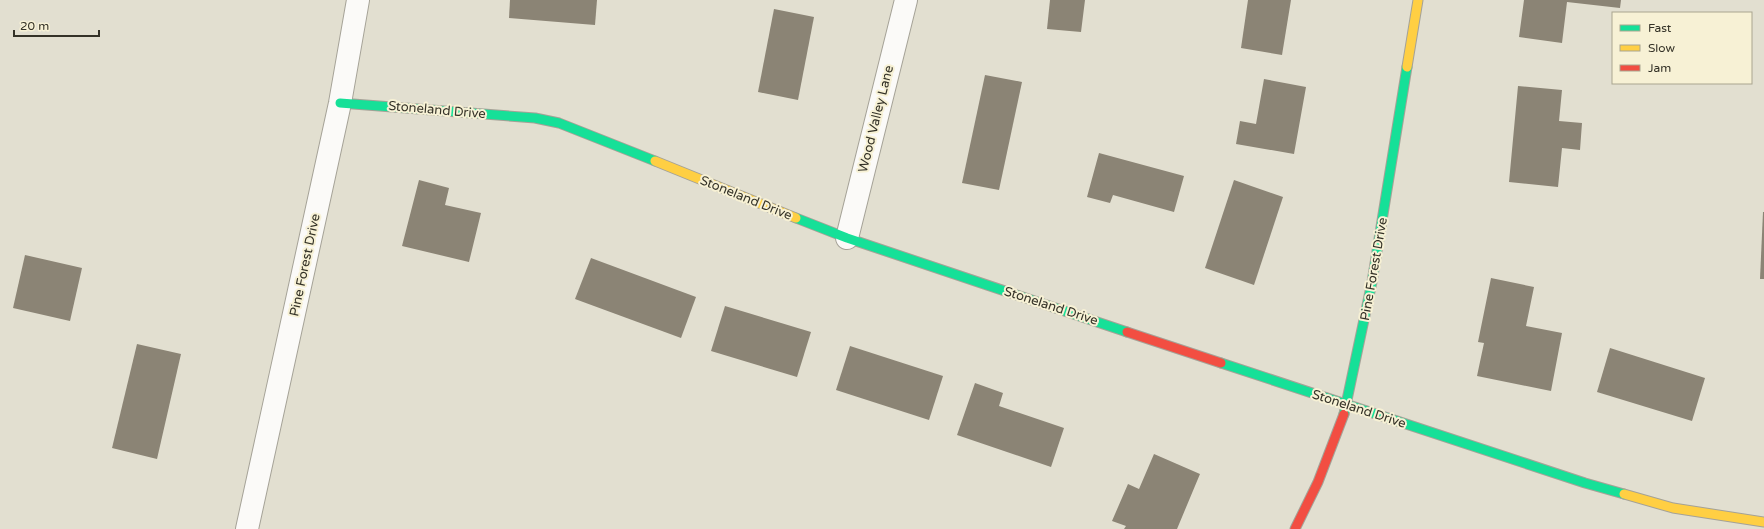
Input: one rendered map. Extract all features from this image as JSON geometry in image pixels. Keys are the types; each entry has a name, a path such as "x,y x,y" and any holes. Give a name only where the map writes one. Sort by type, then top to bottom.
{"street":[{"name":"Pine Forest Drive","path":"247,529 340,103 358,0"},
{"name":"Wood Valley Lane","path":"847,238 906,0"},
{"name":"Pine Forest Drive","path":"1295,529 1318,482 1347,406 1372,282 1418,0"},
{"name":"Stoneland Drive","path":"340,103 535,118 559,123 847,238 1347,406 1585,483 1673,508 1764,522"}],"building":[{"path":"510,0 597,0 595,25 509,18"},
{"path":"1050,0 1085,0 1081,32 1047,29"},
{"path":"1248,0 1291,0 1282,55 1241,48"},
{"path":"1524,0 1621,0 1620,8 1567,2 1562,43 1519,37"},
{"path":"774,9 814,17 798,100 758,92"},
{"path":"985,75 1022,82 999,190 962,183"},
{"path":"1264,79 1306,87 1294,154 1236,144 1240,121 1256,124"},
{"path":"1518,86 1562,90 1559,121 1582,123 1580,150 1562,148 1558,187 1509,182"},
{"path":"1099,153 1184,176 1174,212 1113,195 1110,203 1087,197"},
{"path":"419,180 449,188 445,205 481,213 469,262 402,246"},
{"path":"1234,180 1283,197 1254,285 1205,268"},
{"path":"1763,212 1764,279 1760,279"},
{"path":"25,255 82,268 70,321 13,308"},
{"path":"591,258 696,297 681,338 575,299"},
{"path":"1491,278 1534,287 1526,326 1562,333 1551,391 1477,376 1484,343 1478,342"},
{"path":"725,306 811,332 797,377 711,351"},
{"path":"137,344 181,354 157,459 112,448"},
{"path":"850,346 943,376 929,420 836,390"},
{"path":"1610,348 1705,378 1692,421 1597,392"},
{"path":"975,383 1003,393 999,406 1064,428 1051,467 957,435"},
{"path":"1154,454 1200,474 1177,529 1124,529 1126,526 1112,521 1128,484 1139,489"}],"traffic: fast":[{"path":"1344,414 1372,282 1407,67"},
{"path":"340,103 535,118 559,123 655,161"},
{"path":"796,218 847,238 1127,332"},
{"path":"1221,363 1585,483 1624,494"}],"traffic: slow":[{"path":"1407,67 1418,0"},
{"path":"655,161 796,218"},
{"path":"1624,494 1673,508 1764,522"}],"traffic: jam":[{"path":"1127,332 1221,363"},
{"path":"1295,529 1318,482 1344,414"}]}
